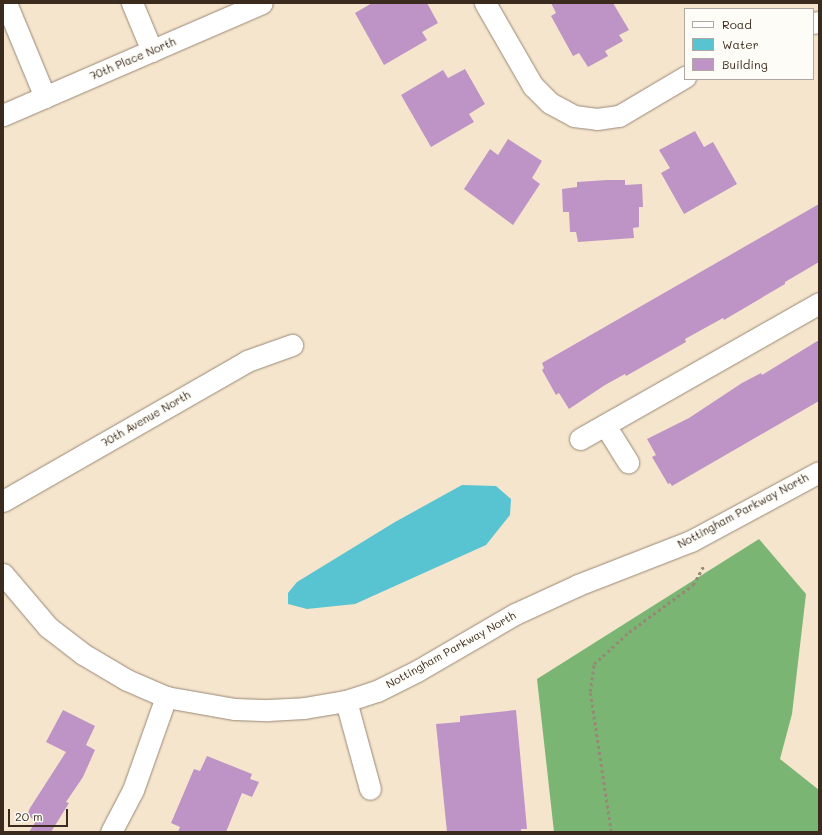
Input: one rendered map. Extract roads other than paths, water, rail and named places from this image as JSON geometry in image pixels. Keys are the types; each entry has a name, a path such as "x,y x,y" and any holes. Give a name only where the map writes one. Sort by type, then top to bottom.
{"street":[{"path":"6,3 45,97"},
{"path":"132,3 152,51"},
{"name":"70th Place North","path":"3,115 261,3"},
{"path":"485,3 533,86 550,103 574,116 597,119 620,116 684,78"},
{"path":"580,439 819,303"},
{"name":"70th Avenue North","path":"3,501 247,361 292,345"},
{"path":"605,425 628,462"},
{"name":"Nottingham Parkway North","path":"3,574 48,627 83,654 127,680 166,697 235,709 268,710 304,708 346,701 377,691 417,672 515,614 578,585 691,541 819,472"},
{"path":"111,832 133,790 166,697"},
{"path":"346,701 370,789"}],"water":[{"path":"462,485 496,486 511,499 510,515 486,545 355,604 307,609 288,604 288,593 297,582 395,522"}]}
